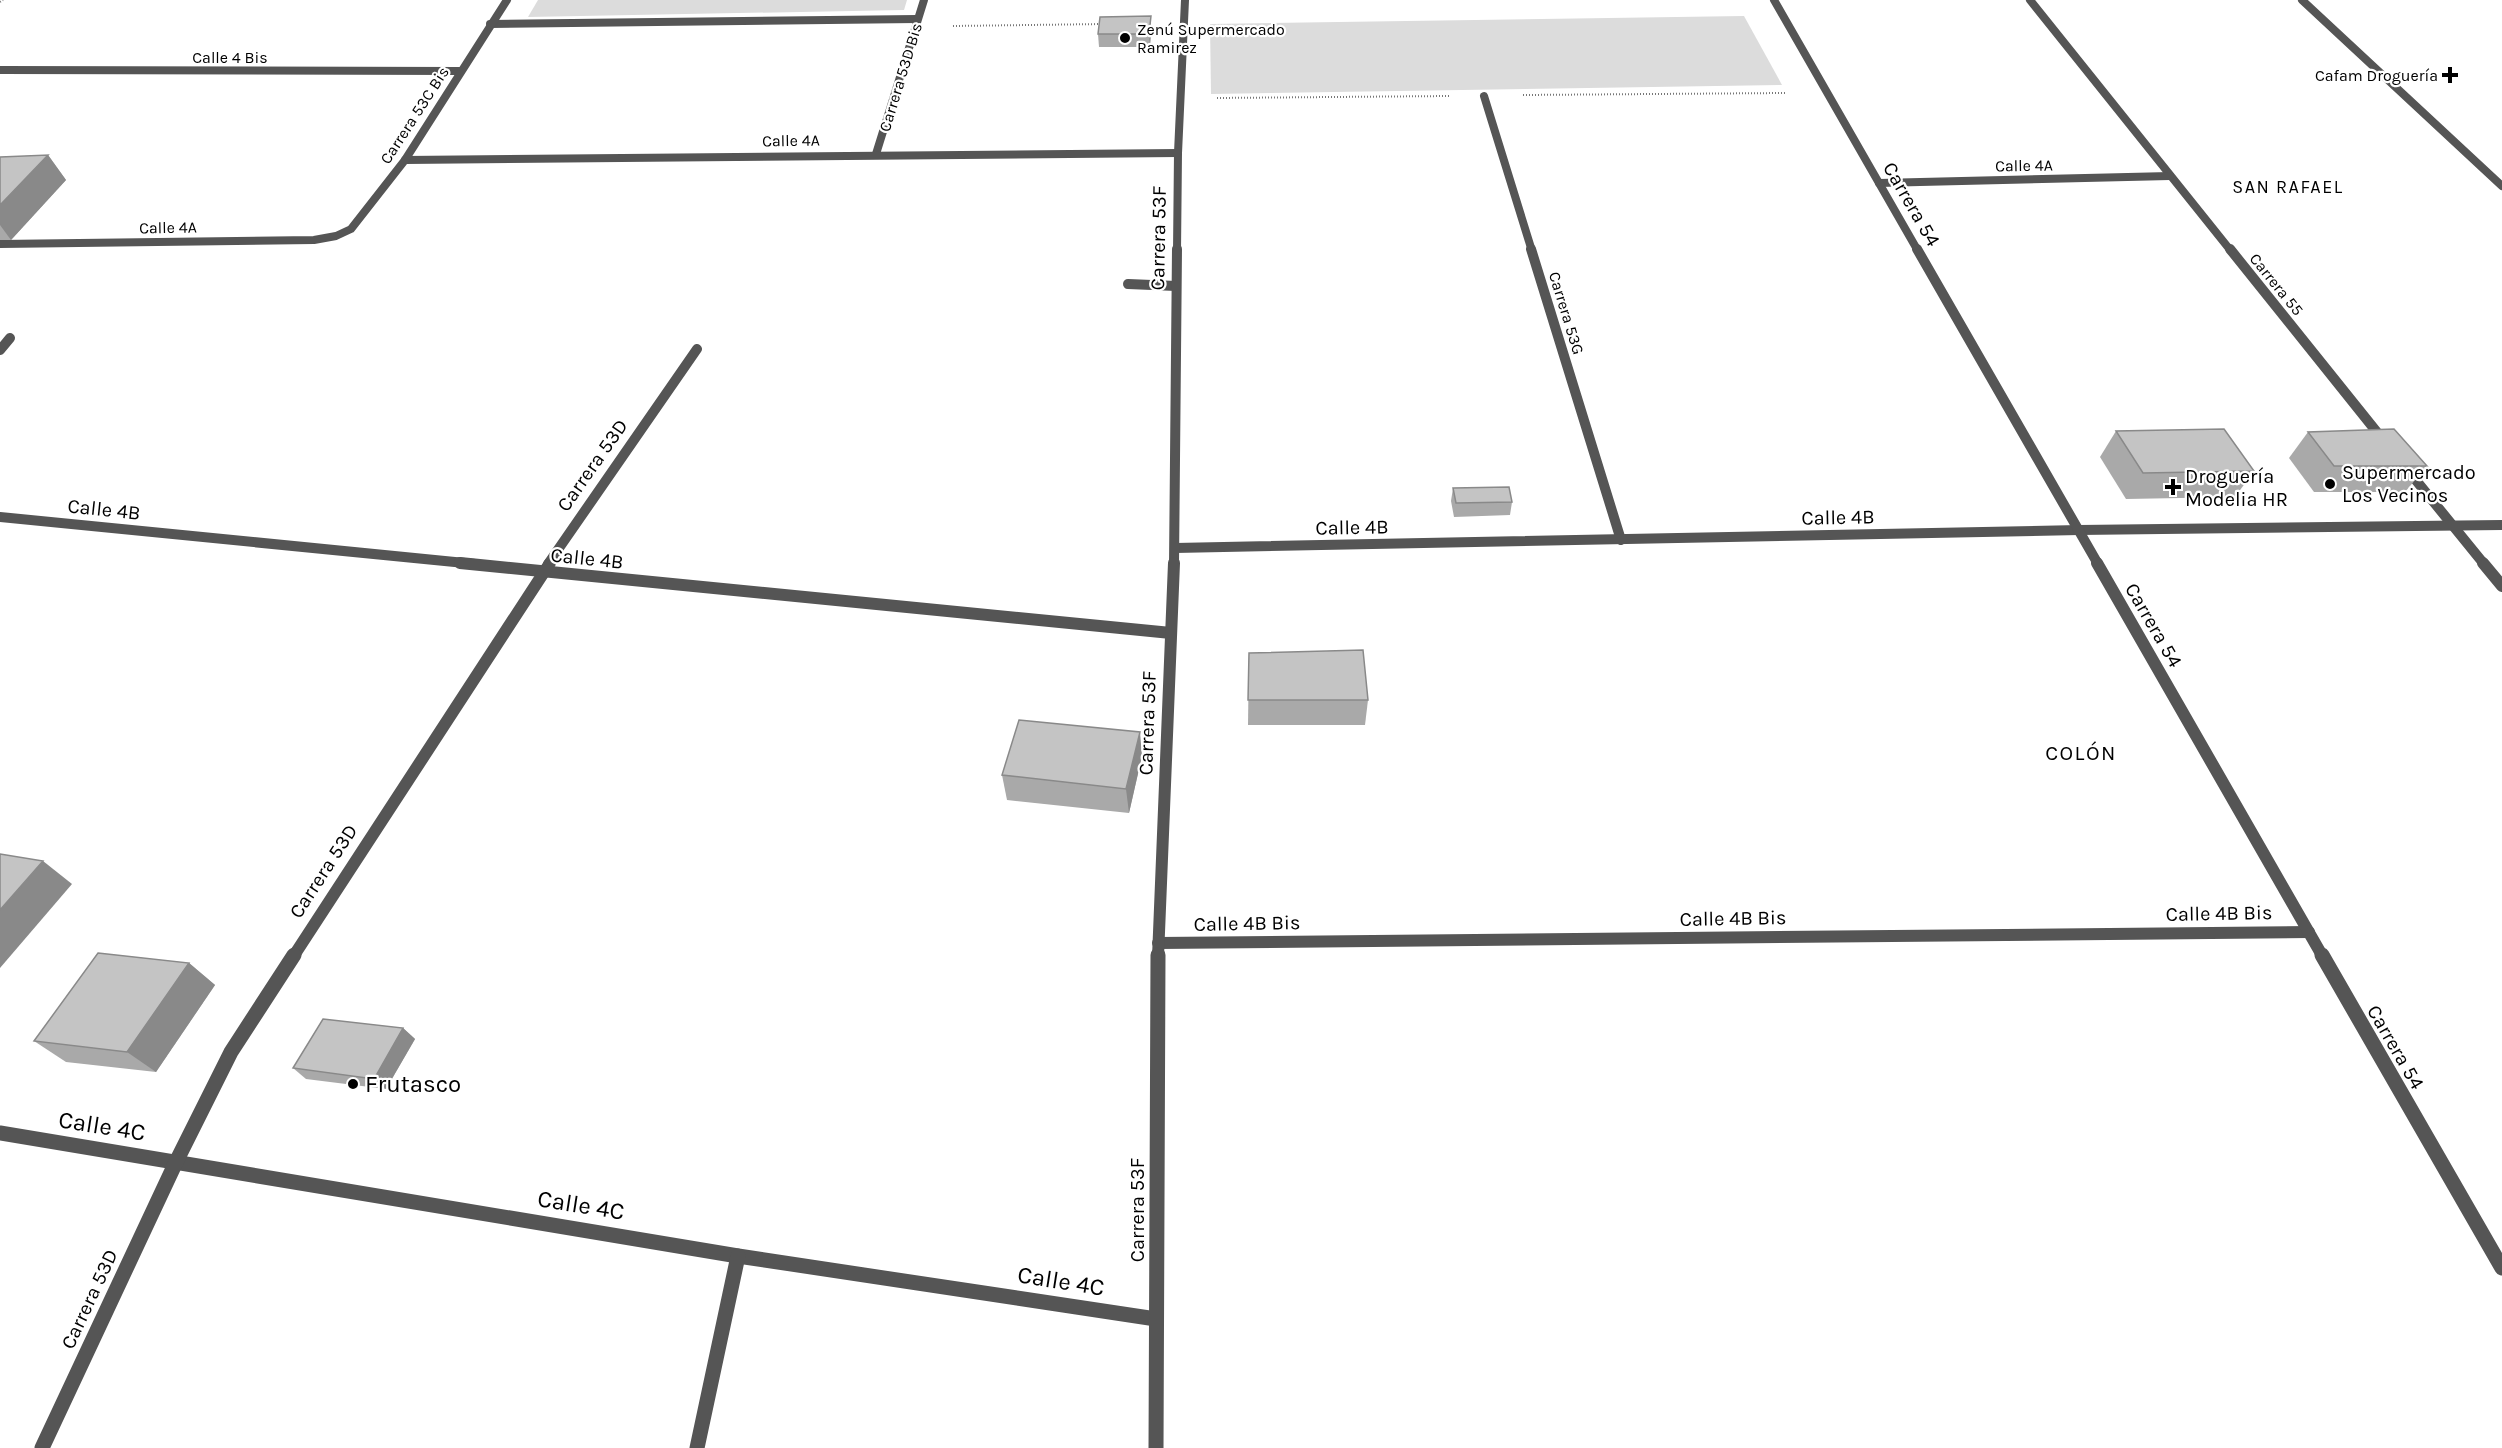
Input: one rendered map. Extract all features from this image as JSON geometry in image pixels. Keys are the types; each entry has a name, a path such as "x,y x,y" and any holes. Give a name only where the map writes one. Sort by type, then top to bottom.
{"street":[{"name":"Carrera 53C Bis","path":"336,236 351,229 405,160 460,70 507,0"},
{"name":"Carrera 53D Bis","path":"876,154 924,0"},
{"name":"Carrera 53F","path":"1156,1448 1158,943 1175,548 1178,153 1185,0"},
{"name":"Carrera 54","path":"1774,0 2502,1268"},
{"name":"Carrera 55","path":"2030,0 2393,452"},
{"path":"2302,0 2502,186"},
{"path":"490,24 916,23"},
{"name":"Calle 4 Bis","path":"0,70 460,70"},
{"name":"Carrera 53G","path":"1484,96 1621,540"},
{"name":"Calle 4A","path":"405,160 1178,153"},
{"name":"Calle 4A","path":"1879,183 2170,176"},
{"name":"Calle 4A","path":"0,243 314,240 336,236"},
{"path":"1128,284 1176,286"},
{"path":"0,350 5,338"},
{"name":"Carrera 53D","path":"42,1448 176,1162 231,1052 543,572 697,349"},
{"path":"2400,461 2502,586"},
{"name":"Calle 4B","path":"0,517 1171,633"},
{"name":"Calle 4B","path":"1175,548 2079,530 2502,525"},
{"name":"Calle 4B Bis","path":"1158,943 2309,932"},
{"name":"Calle 4C","path":"0,1133 738,1256 1156,1319"},
{"path":"697,1448 738,1256"}],"path":[{"path":"916,23 1113,24"}],"shaded area":[{"path":"538,0 907,0 904,10 528,17"},
{"path":"1744,16 1782,85 1211,94 1210,24"}],"building":[{"path":"1151,16 1149,34 1098,34 1100,17"},
{"path":"48,155 0,205 0,157"},
{"path":"2224,429 2254,471 2143,473 2116,431"},
{"path":"2394,429 2427,466 2334,466 2308,432"},
{"path":"1509,487 1512,502 1456,503 1453,488"},
{"path":"1363,650 1368,700 1248,700 1249,653"},
{"path":"1019,720 1140,732 1126,789 1002,775"},
{"path":"0,854 43,861 0,910"},
{"path":"98,953 189,963 127,1052 34,1041"},
{"path":"323,1019 403,1028 374,1079 293,1068"}],"place":[{"name":"Zenú Supermercado Ramirez","path":"1125,38"},
{"name":"Cafam Droguería","path":"2450,75"},
{"name":"Supermercado Los Vecinos","path":"2330,484"},
{"name":"Droguería Modelia HR","path":"2173,487"},
{"name":"Frutasco","path":"353,1084"}],"district":[{"name":"SAN RAFAEL","path":"2288,187"},
{"name":"COLÓN","path":"2081,753"}]}
